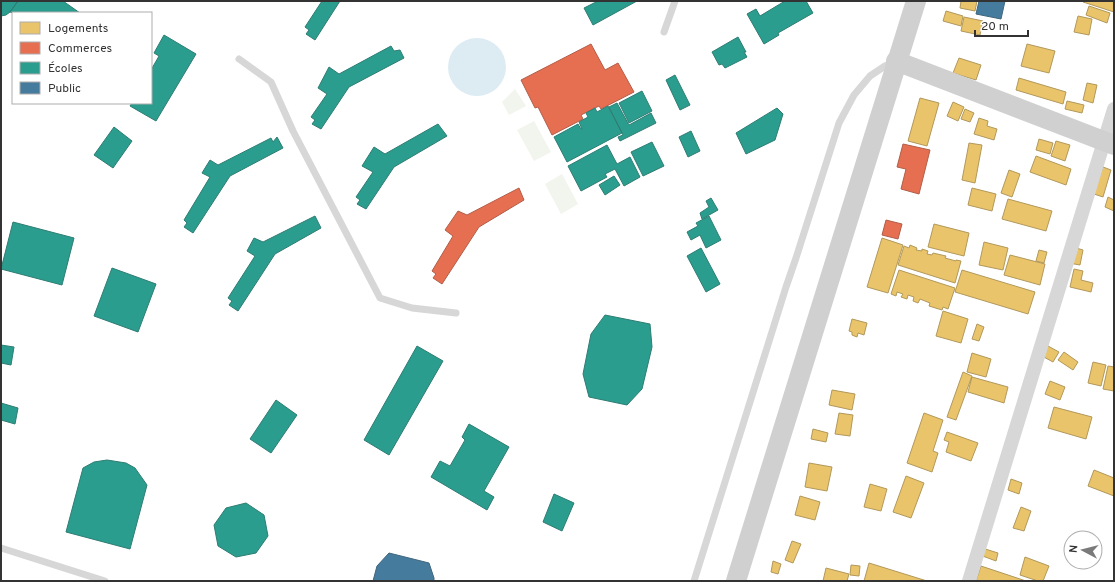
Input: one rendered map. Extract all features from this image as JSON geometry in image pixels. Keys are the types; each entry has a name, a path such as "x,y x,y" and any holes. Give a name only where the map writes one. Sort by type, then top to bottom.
{"street":[{"path":"736,581 896,61 916,1"},
{"path":"896,61 1109,143"},
{"path":"969,581 1109,143 1114,109"}],"lane":[{"path":"664,32 676,1"},
{"path":"239,59 271,82 293,131 380,298 412,308 456,313"},
{"path":"694,581 783,294 839,123 854,95 870,76 896,61"},
{"path":"1,548 105,581"}],"shaded area":[{"path":"477,38 488,40 501,51 504,56 506,67 504,78 493,91 488,94 477,96 466,94 453,83 450,78 448,67 450,56 461,43 466,40"},
{"path":"515,89 526,106 509,115 502,102"},
{"path":"534,121 551,152 534,161 517,130"},
{"path":"562,174 578,204 561,214 545,184"}],"building: Logements":[{"path":"961,1 977,1 975,11 960,8"},
{"path":"1114,1 1114,12 1083,2"},
{"path":"1089,6 1110,13 1107,23 1086,15"},
{"path":"946,11 963,16 961,26 943,21"},
{"path":"1078,16 1092,19 1089,35 1074,32"},
{"path":"964,17 983,21 980,35 961,31"},
{"path":"1027,44 1055,51 1049,73 1021,66"},
{"path":"959,58 981,65 976,80 953,73"},
{"path":"1019,78 1066,92 1063,104 1016,90"},
{"path":"1087,83 1097,85 1093,103 1083,100"},
{"path":"920,98 939,103 927,146 908,141"},
{"path":"1067,101 1084,105 1082,113 1065,109"},
{"path":"953,102 964,107 958,121 947,116"},
{"path":"965,109 974,113 970,122 961,119"},
{"path":"979,118 988,121 987,126 997,129 994,140 974,134"},
{"path":"1039,139 1053,143 1050,154 1036,150"},
{"path":"1056,141 1070,145 1065,161 1051,156"},
{"path":"969,143 982,145 975,183 962,180"},
{"path":"1036,156 1071,169 1066,185 1030,172"},
{"path":"1103,167 1111,170 1103,197 1094,194"},
{"path":"1009,170 1020,174 1012,197 1001,193"},
{"path":"972,188 996,194 992,211 968,205"},
{"path":"1108,197 1114,200 1114,211 1105,207"},
{"path":"1008,199 1052,211 1046,231 1002,219"},
{"path":"934,224 969,233 964,256 928,247"},
{"path":"882,238 903,245 888,293 867,287"},
{"path":"984,242 1008,248 1003,270 979,265"},
{"path":"910,245 917,248 916,250 922,251 922,249 928,251 927,254 932,255 933,253 946,256 945,258 961,261 955,283 898,265 904,246 909,248"},
{"path":"1073,247 1083,250 1080,265 1069,263"},
{"path":"1039,250 1047,252 1044,263 1036,261"},
{"path":"1010,255 1045,264 1040,285 1004,275"},
{"path":"1074,269 1083,271 1081,280 1093,283 1091,292 1070,287"},
{"path":"899,270 955,288 948,309 943,307 942,310 929,306 930,303 920,299 918,303 913,301 914,297 908,295 907,299 901,297 903,294 897,292 896,296 891,294"},
{"path":"962,270 1035,292 1028,314 955,292"},
{"path":"943,311 968,319 961,343 936,336"},
{"path":"852,319 867,323 864,335 858,333 857,337 852,335 852,332 849,331"},
{"path":"977,324 984,327 979,341 972,339"},
{"path":"1048,346 1059,352 1053,362 1042,356"},
{"path":"1064,352 1078,362 1073,370 1058,360"},
{"path":"972,353 991,359 986,377 967,372"},
{"path":"1093,362 1106,365 1101,386 1088,383"},
{"path":"1108,366 1114,367 1114,391 1103,389"},
{"path":"963,372 972,376 956,420 947,417"},
{"path":"972,377 1008,387 1004,403 968,392"},
{"path":"1050,381 1065,387 1060,400 1045,394"},
{"path":"832,390 855,394 852,410 829,405"},
{"path":"1054,407 1092,417 1086,439 1048,428"},
{"path":"839,413 853,415 850,436 835,434"},
{"path":"924,413 943,420 933,451 938,453 932,472 907,463"},
{"path":"813,429 828,433 826,442 811,439"},
{"path":"947,432 978,443 971,461 946,452 949,442 944,440"},
{"path":"809,463 832,467 827,491 805,487"},
{"path":"1094,470 1114,478 1114,496 1088,486"},
{"path":"906,476 924,483 911,518 893,512"},
{"path":"1011,479 1022,483 1019,494 1008,490"},
{"path":"870,484 887,489 881,511 864,507"},
{"path":"800,496 820,502 815,520 795,515"},
{"path":"1021,507 1031,511 1024,531 1013,528"},
{"path":"792,541 801,544 793,563 785,560"},
{"path":"982,548 998,553 996,561 980,555"},
{"path":"1025,557 1049,566 1043,581 1038,581 1020,575"},
{"path":"773,561 781,564 778,574 771,572"},
{"path":"869,563 927,581 864,581"},
{"path":"851,565 860,566 859,576 850,575"},
{"path":"981,566 1026,581 976,581"},
{"path":"826,568 849,574 847,581 823,581"}],"building: Commerces":[{"path":"591,44 605,70 618,63 634,92 601,109 599,106 581,115 583,119 552,135 538,107 535,108 521,80"},
{"path":"903,144 930,150 919,194 901,189 906,169 897,167"},
{"path":"519,188 524,200 479,227 442,284 433,278 436,274 432,271 453,236 445,230 458,211 467,215"},
{"path":"886,220 902,224 898,239 882,235"}],"building: Écoles":[{"path":"1,1 18,1 10,12 1,16"},
{"path":"18,1 63,1 79,12 12,13 10,12"},
{"path":"322,1 340,1 315,40 306,34 309,30 305,27"},
{"path":"598,1 637,1 593,25 584,8"},
{"path":"785,1 806,1 813,13 778,33 779,35 764,44 747,14 756,9 760,16"},
{"path":"164,35 196,54 156,121 130,106 131,104 152,104 152,68 159,56 154,53"},
{"path":"738,37 747,57 725,68 722,64 719,65 712,52"},
{"path":"391,46 394,51 400,50 404,58 349,87 321,129 312,124 315,120 311,117 327,94 318,88 329,67 339,74"},
{"path":"675,75 690,105 680,110 666,80"},
{"path":"642,91 652,111 629,123 619,103"},
{"path":"617,103 629,125 651,113 656,123 620,141 618,137 623,135 609,107"},
{"path":"608,106 622,133 567,162 554,137 578,124 582,129 579,122 588,117 586,113 595,108 597,112"},
{"path":"777,108 783,114 775,140 746,154 736,133"},
{"path":"438,124 447,136 394,167 366,209 357,204 360,200 356,197 373,172 362,166 374,147 385,154"},
{"path":"114,127 132,141 113,168 94,155"},
{"path":"691,131 700,151 688,157 679,137"},
{"path":"277,137 283,148 230,176 193,233 184,227 187,223 184,220 210,177 202,173 210,160 218,165 271,138 273,142"},
{"path":"652,142 664,166 643,176 631,152"},
{"path":"607,145 617,164 630,157 640,177 624,186 615,169 605,174 607,177 581,191 568,166"},
{"path":"614,176 620,185 605,195 599,185"},
{"path":"711,198 718,210 702,219 700,213 709,207 706,201"},
{"path":"315,216 321,228 275,254 238,311 229,305 232,301 228,298 255,256 247,251 254,238 263,242"},
{"path":"709,216 721,240 706,248 700,235 691,240 687,232 698,226 696,223"},
{"path":"13,222 74,238 62,285 1,269"},
{"path":"701,248 720,284 706,292 687,256"},
{"path":"112,268 156,284 138,332 94,316"},
{"path":"605,315 650,324 652,347 642,389 627,405 589,397 583,374 591,334"},
{"path":"1,345 14,347 11,365 1,363"},
{"path":"417,346 443,361 389,455 364,440"},
{"path":"276,400 297,415 271,453 250,439"},
{"path":"1,403 18,408 15,424 1,420"},
{"path":"469,424 509,447 484,491 494,497 487,510 431,477 440,461 450,466 465,440 462,437"},
{"path":"107,460 126,463 135,468 147,485 130,549 66,532 83,468 94,462"},
{"path":"554,494 574,503 562,531 543,522"},
{"path":"246,503 264,515 268,536 256,553 236,557 218,546 214,525 226,508"}],"building: Public":[{"path":"979,1 1005,1 1001,19 976,14"},
{"path":"389,553 429,563 434,581 373,581 377,566"}]}
